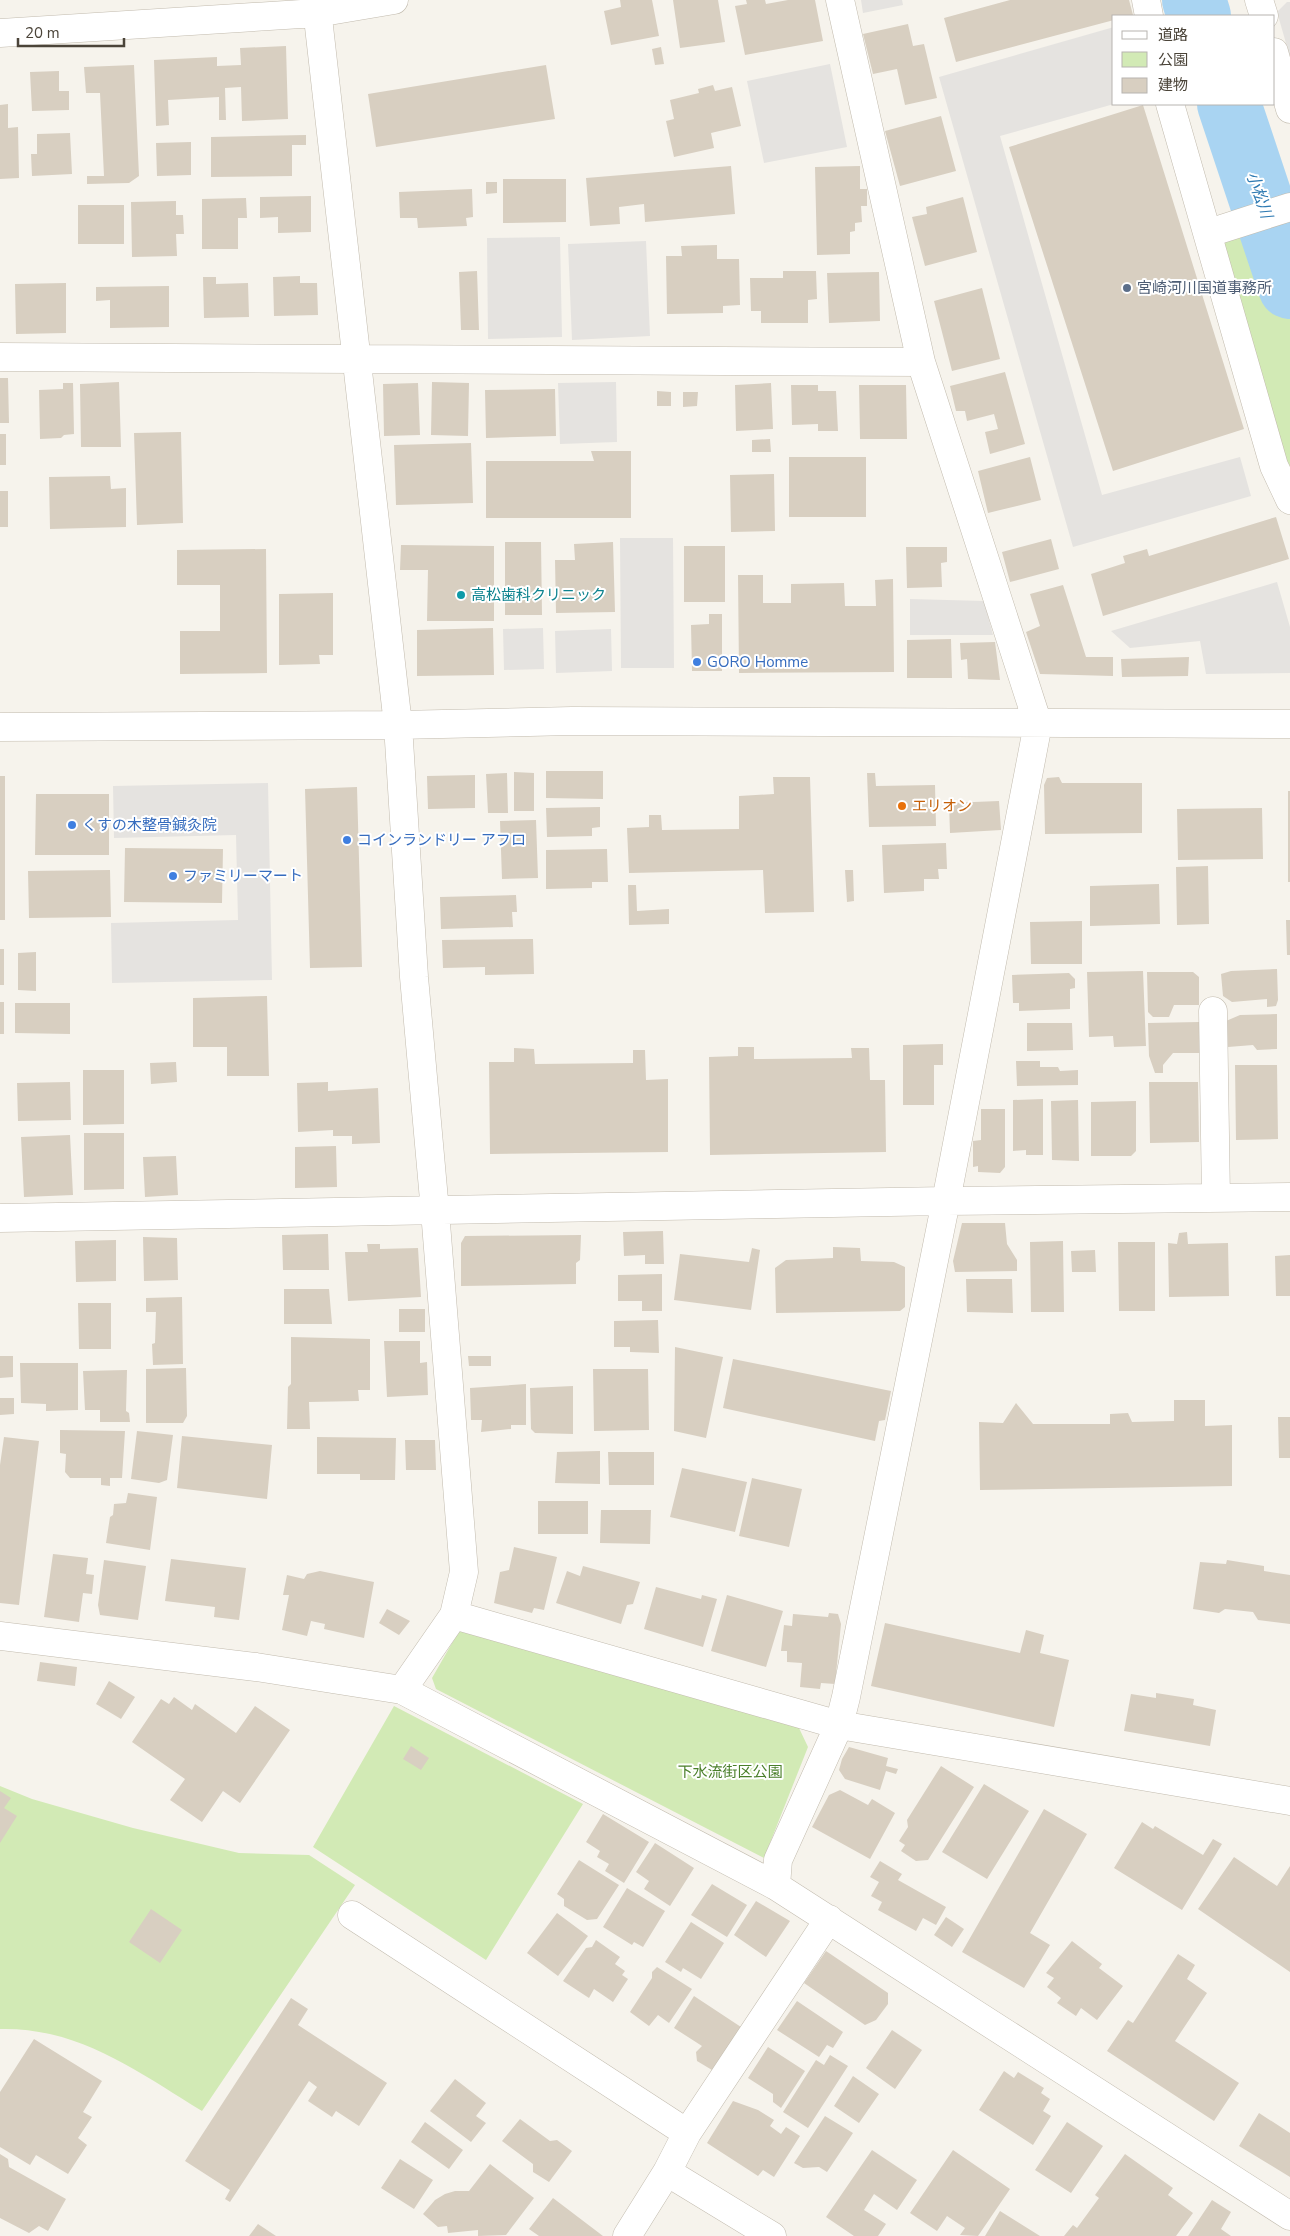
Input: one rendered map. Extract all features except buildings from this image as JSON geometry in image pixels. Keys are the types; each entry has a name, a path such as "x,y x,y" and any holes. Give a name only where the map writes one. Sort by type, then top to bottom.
{"street":[{"path":"0,33 394,0"},
{"path":"776,1886 778,1860 839,1725 946,1201 1038,724 921,362 840,0"},
{"path":"1146,0 1149,15"},
{"path":"1259,0 1264,15"},
{"path":"316,7 358,359 398,725 414,977 464,1572 454,1615 402,1690"},
{"path":"1275,56 1290,109"},
{"path":"1170,105 1209,233 1274,466 1290,500"},
{"path":"1209,233 1290,207"},
{"path":"0,357 921,362"},
{"path":"0,727 398,725 572,721 1290,724"},
{"path":"1213,1011 1216,1198"},
{"path":"0,1218 946,1201 1290,1197"},
{"path":"454,1615 839,1725 1290,1801"},
{"path":"0,1636 256,1667 402,1690 776,1886 1290,2216"},
{"path":"352,1915 687,2134"},
{"path":"627,2236 667,2172 687,2134 829,1919"},
{"path":"667,2172 772,2236"}],"green space":[{"path":"1290,219 1290,489 1219,242"},
{"name":"下水流街区公園","path":"459,1631 799,1728 808,1747 764,1858 436,1689 432,1678"},
{"path":"394,1706 583,1804 486,1960 313,1847"},
{"path":"0,1786 32,1799 133,1828 239,1853 309,1855 355,1885 202,2111 131,2067 82,2044 56,2035 29,2030 0,2029"}],"shaded area":[{"path":"861,0 902,0 903,5 863,13"},
{"path":"1287,2 1290,2 1290,57 1277,12"},
{"path":"1112,28 1112,105 1000,136 1102,495 1240,457 1251,496 1073,547 939,77"},
{"path":"830,64 847,147 764,163 747,81"},
{"path":"560,237 562,337 488,339 487,238"},
{"path":"646,241 650,336 572,340 568,244"},
{"path":"616,382 617,442 560,444 558,383"},
{"path":"620,538 673,538 674,668 621,668"},
{"path":"1277,582 1290,627 1290,673 1206,674 1200,641 1130,648 1111,631"},
{"path":"910,599 984,601 993,635 910,635"},
{"path":"543,628 544,669 504,670 503,629"},
{"path":"611,629 612,671 556,673 555,631"},
{"path":"268,783 272,980 112,983 111,923 238,920 236,835 114,838 113,786"}],"waterway":[{"name":"小松川","path":"1194,0 1199,15"},
{"name":"小松川","path":"1229,105 1290,287"}],"place":[{"name":"宮崎河川国道事務所","path":"1127,288"},
{"name":"高松歯科クリニック","path":"461,595"},
{"name":"GORO Homme","path":"697,662"},
{"name":"エリオン","path":"902,806"},
{"name":"くすの木整骨鍼灸院","path":"72,825"},
{"name":"コインランドリー アフロ","path":"347,840"},
{"name":"ファミリーマート","path":"173,876"}]}
